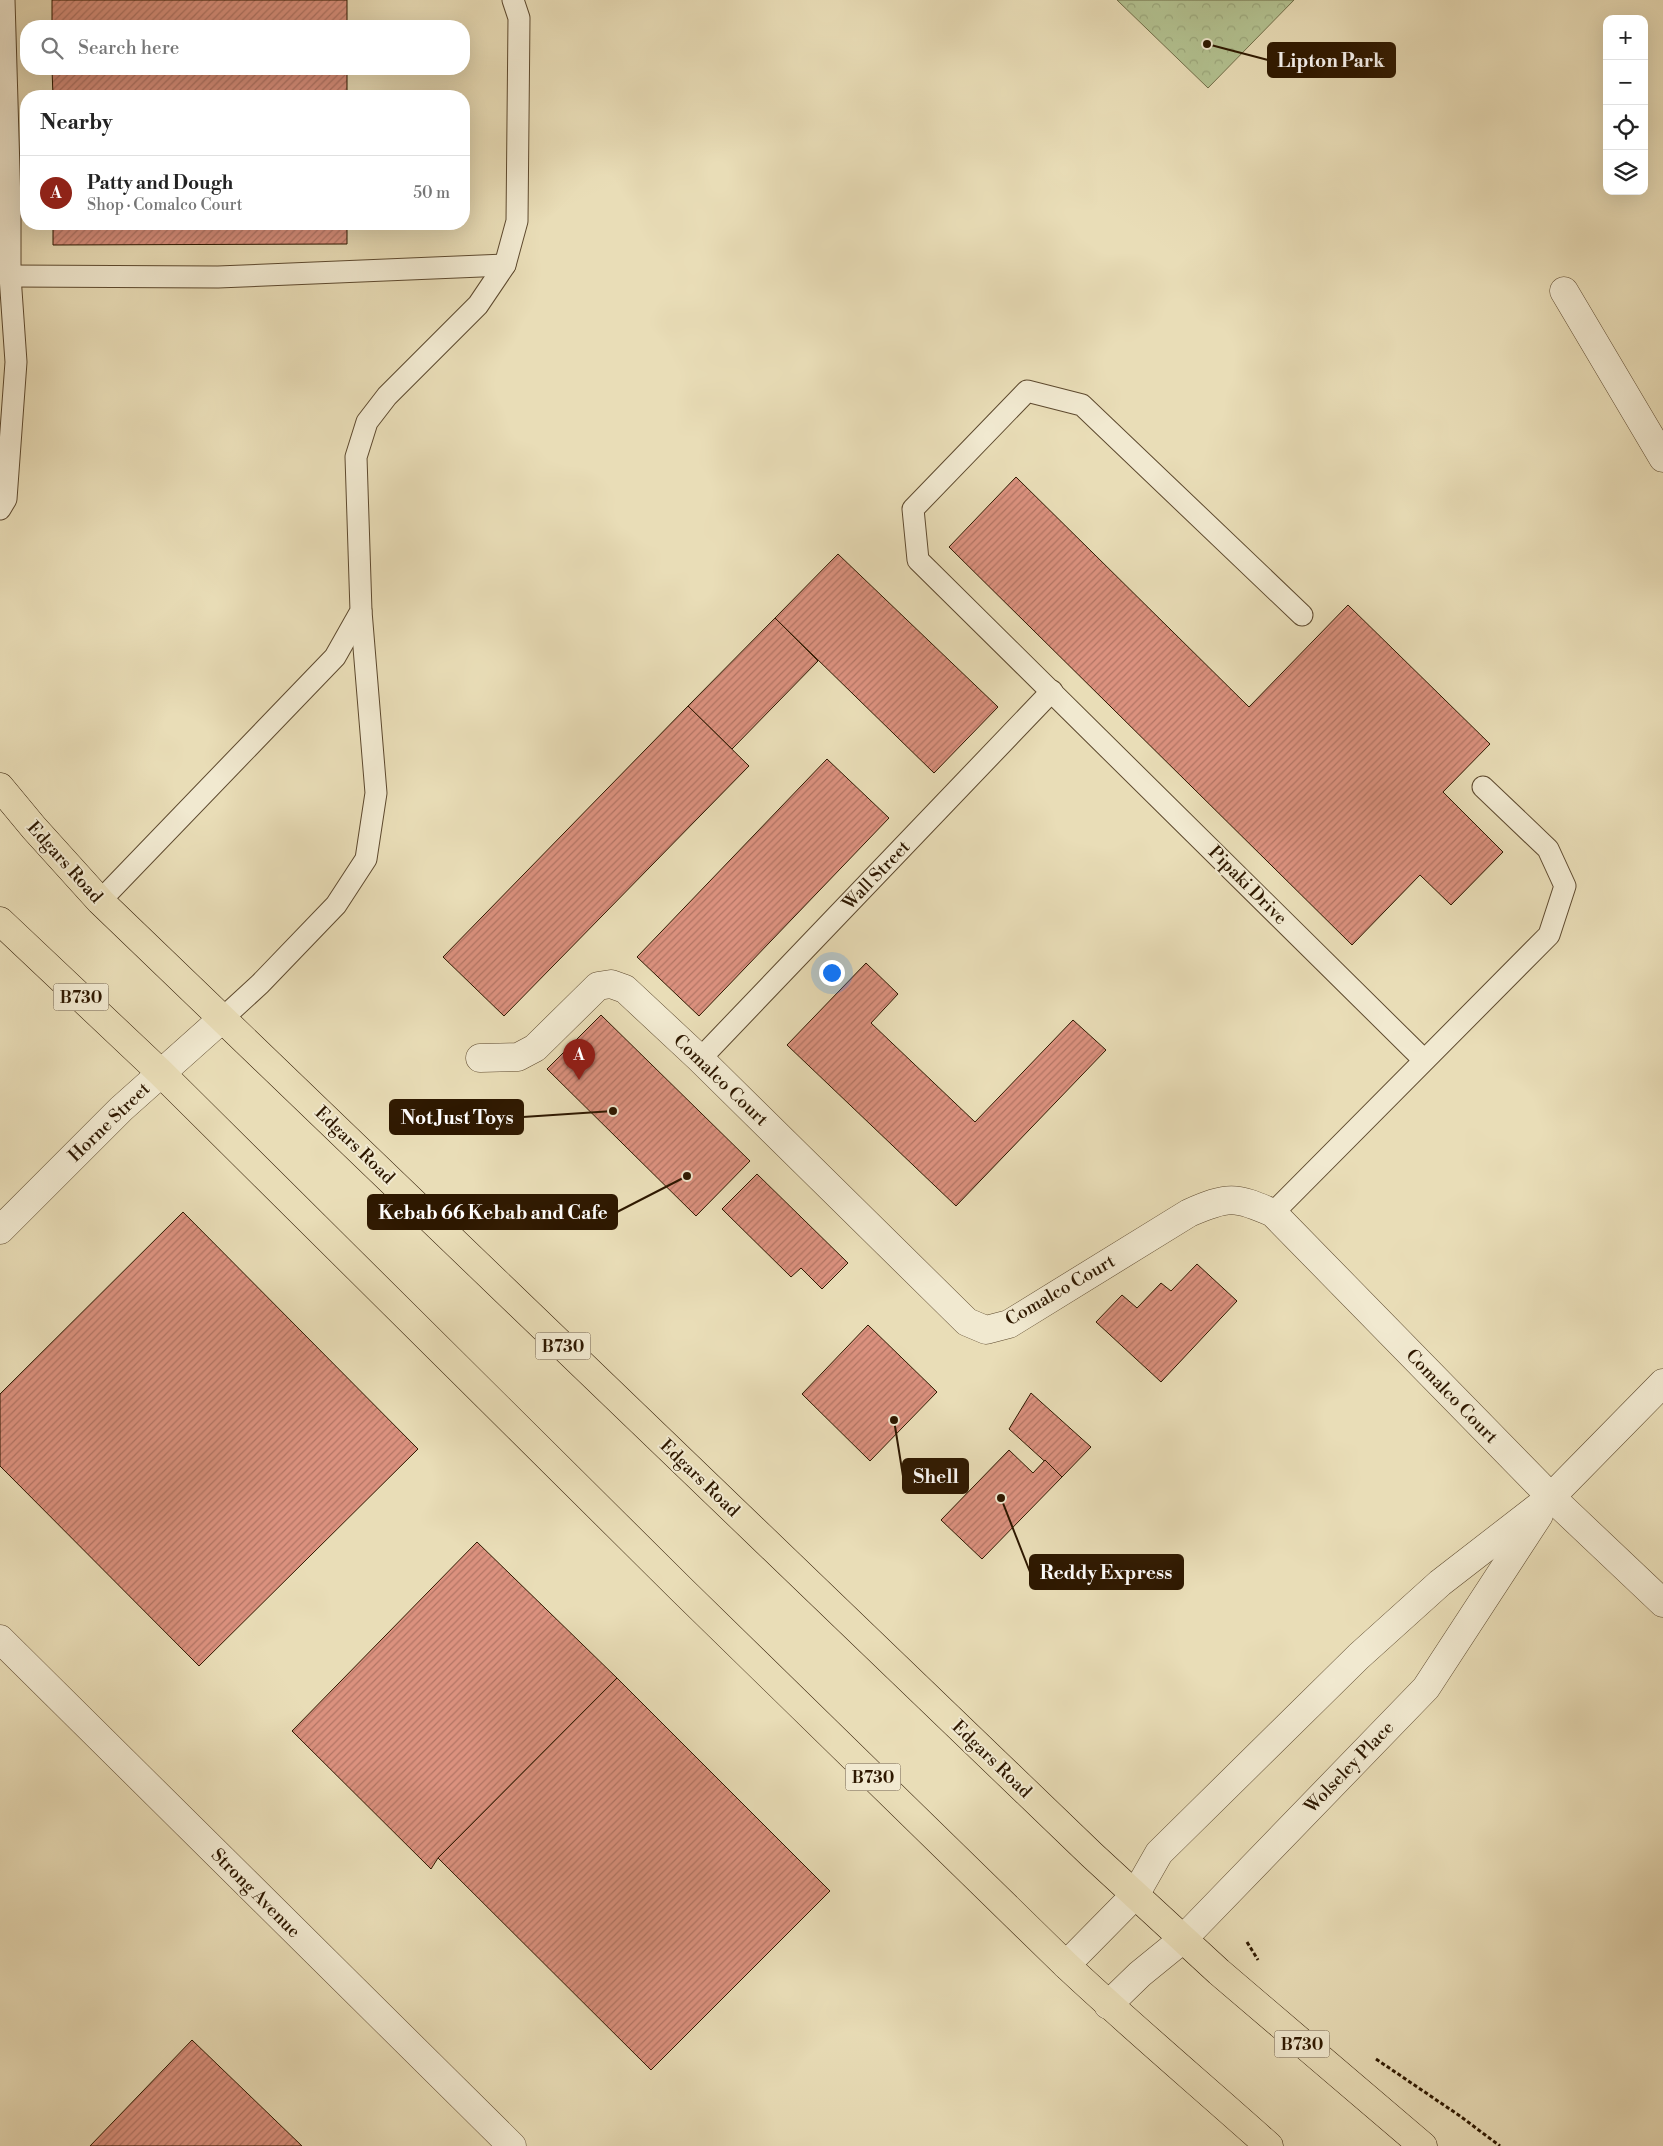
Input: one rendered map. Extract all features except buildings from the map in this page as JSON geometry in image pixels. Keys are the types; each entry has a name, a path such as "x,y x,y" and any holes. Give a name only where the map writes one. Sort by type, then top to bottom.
{"main road":[{"name":"Edgars Road","path":"0,787 100,901 1134,1895 1183,1940 1423,2146"},
{"name":"B730","path":"0,921 161,1073 667,1575 1066,1965 1108,2005 1269,2146"}],"street":[{"path":"1564,291 1663,458"},
{"name":"Comalco Court","path":"480,1058 518,1057 535,1048 598,986 612,984 625,989 700,1059 967,1322 986,1330 1008,1324 1189,1212 1218,1200 1246,1201 1273,1213 1551,1497 1663,1602"},
{"name":"Horne Street","path":"0,1230 121,1109 223,1018"},
{"name":"Wolseley Place","path":"1066,1965 1134,1895 1159,1853 1359,1656 1440,1584 1551,1497 1663,1382"},
{"name":"Wolseley Place","path":"1108,2005 1140,1974 1183,1940 1426,1688 1551,1497"},
{"name":"Strong Avenue","path":"0,1640 512,2146"}],"lane":[{"path":"0,510 6,499 16,362 10,276 3,90 4,0"},
{"path":"223,1018 260,984 336,904 366,859 376,792 361,611 356,457 367,422 387,396 478,305 505,265 516,221 519,18 513,0"},
{"path":"10,276 218,277 505,265"},
{"name":"Pipaki Drive","path":"1302,615 1082,405 1027,391 913,508 918,560 1424,1060"},
{"path":"100,901 335,657 361,611"},
{"name":"Wall Street","path":"700,1059 1052,691"},
{"path":"1273,1213 1549,935 1565,886 1548,849 1483,787"}],"path":[{"path":"1247,1942 1259,1961"},
{"path":"1373,2057 1460,2116 1500,2146"}],"green space":[{"path":"1117,0 1294,0 1208,88"}],"place":[{"name":"Lipton Park","path":"1207,44"},
{"name":"Patty and Dough","path":"579,1080"},
{"name":"Not Just Toys","path":"613,1111"},
{"name":"Kebab 66 Kebab and Cafe","path":"687,1176"},
{"name":"Shell","path":"894,1420"},
{"name":"Reddy Express","path":"1001,1498"}]}
